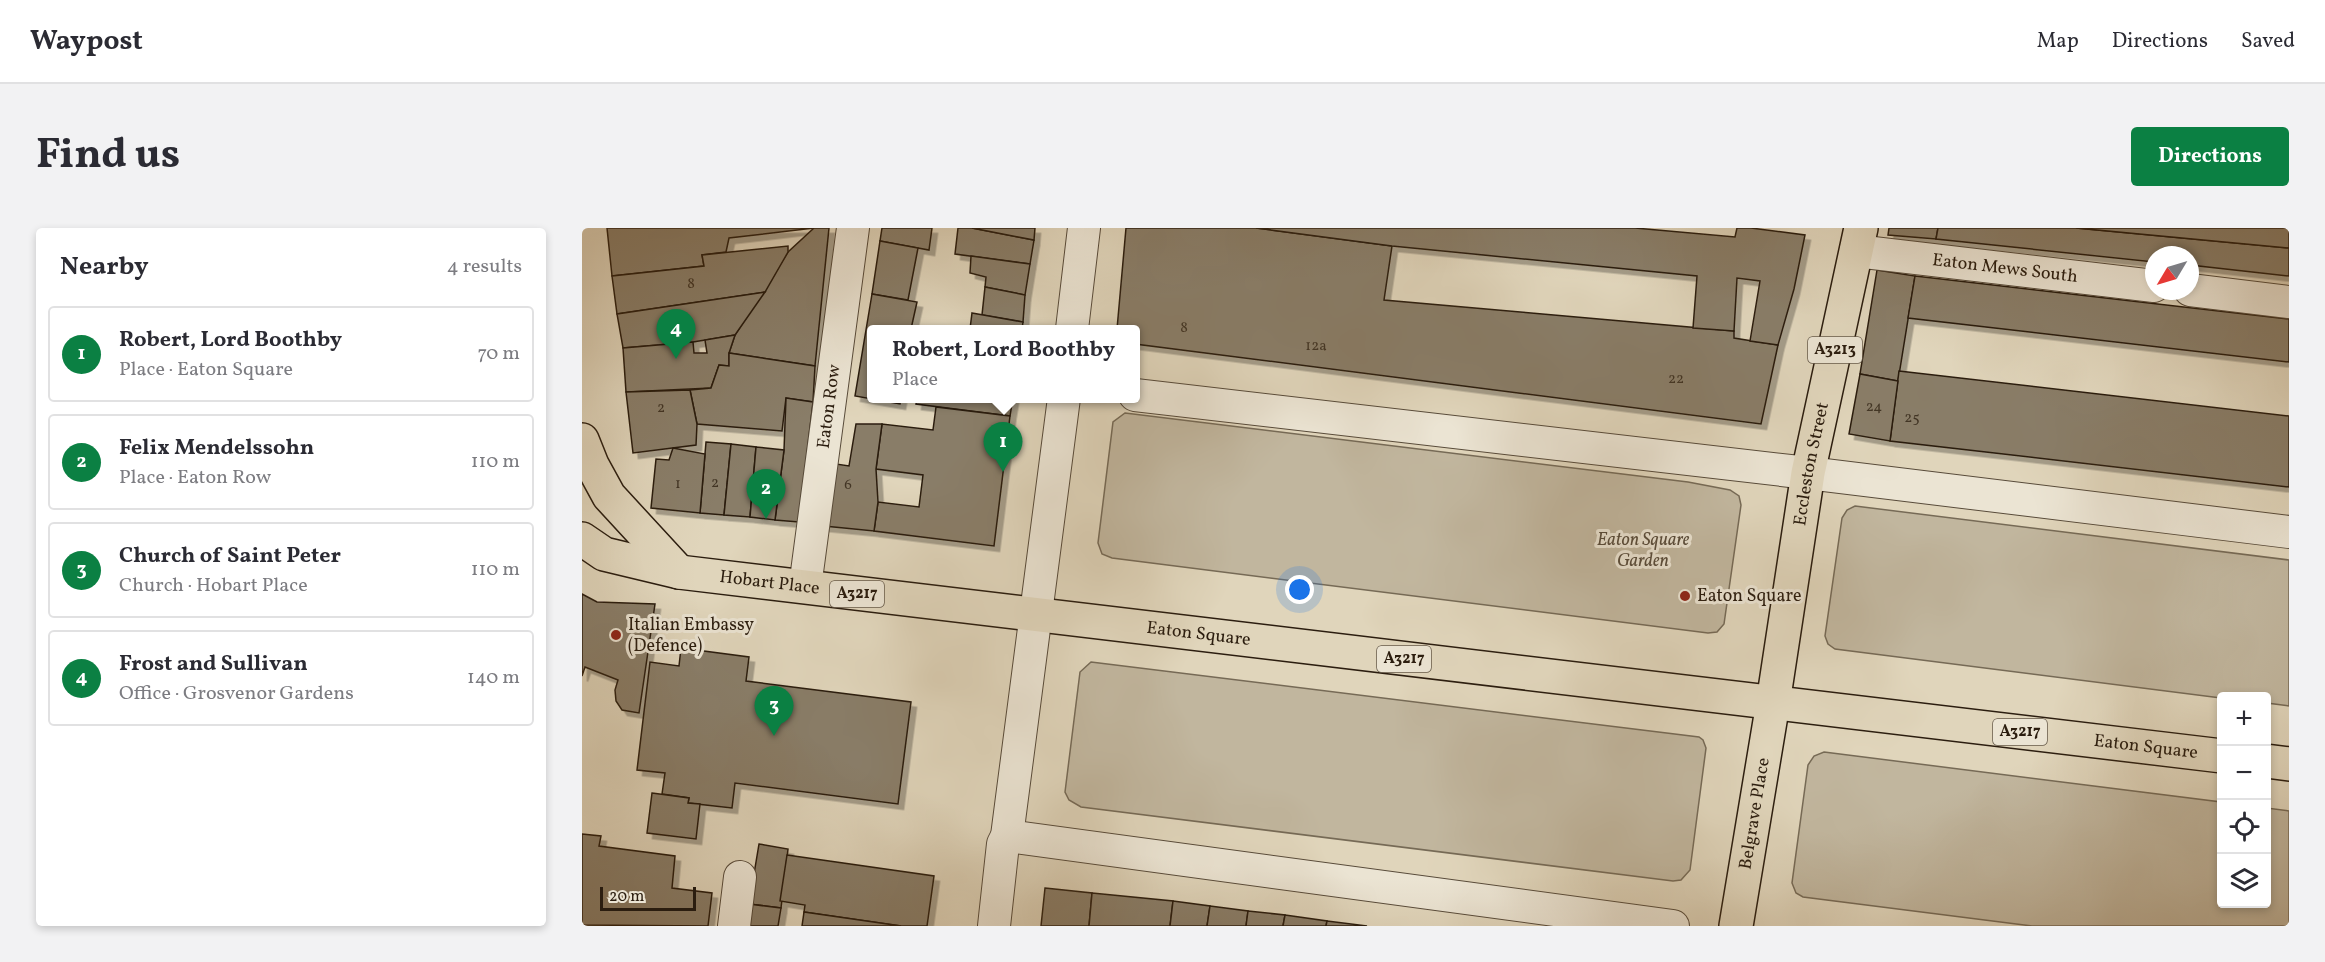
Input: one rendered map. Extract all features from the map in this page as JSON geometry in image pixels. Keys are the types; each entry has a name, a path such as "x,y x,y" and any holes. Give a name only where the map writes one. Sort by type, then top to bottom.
{"main road":[{"name":"Eccleston Street","path":"1773,702 1808,472 1858,239"},
{"path":"582,440 592,465 609,496 679,572"},
{"name":"Hobart Place","path":"582,539 604,554 679,572 1035,615"},
{"name":"Eaton Square","path":"1035,615 2217,755"},
{"name":"Belgrave Place","path":"1736,926 1773,702"},
{"path":"2271,762 2289,764"}],"street":[{"name":"Eaton Row","path":"805,587 853,228"},
{"path":"1073,325 1084,228"},
{"name":"Eaton Mews South","path":"1858,239 2145,285"},
{"path":"2199,291 2289,302"},
{"path":"1140,396 1808,472 2289,532"},
{"path":"994,926 1063,403"},
{"path":"1007,836 1673,926"},
{"path":"734,926 740,877"}],"green space":[{"name":"Eaton Square Garden","path":"1125,413 1688,482 1730,490 1739,496 1741,505 1724,624 1717,632 1708,633 1112,558 1102,554 1098,543 1113,422"},
{"path":"1855,506 2289,560 2289,706 2271,704 2271,692 2217,692 2217,697 1835,649 1828,644 1825,636 1842,518 1847,510"},
{"path":"1091,662 1699,737 1706,748 1690,870 1681,880 1673,881 1081,807 1069,800 1065,792 1080,672"},
{"path":"1824,752 2217,801 2217,908 2271,908 2271,809 2289,811 2289,926 2032,926 1803,897 1796,893 1792,883 1808,765 1814,756"}],"building":[{"path":"607,228 814,228 729,238 726,252 702,255 704,266 612,276"},
{"path":"814,228 829,228 815,366 729,353 735,335 788,252"},
{"path":"882,228 932,228 929,250 880,241"},
{"path":"958,228 972,228 1034,240 1030,264 955,254"},
{"path":"972,228 1035,228 1034,240"},
{"path":"1126,228 1256,228 1392,246 1384,300 1734,331 1734,338 1778,345 1761,424 1140,345 1140,325 1117,325"},
{"path":"1256,228 1635,228 1735,237 1737,228 1751,228 1805,235 1794,289 1778,345 1750,341 1760,281 1737,278 1734,331 1693,328 1697,276 1392,246"},
{"path":"1889,228 1938,228 1936,239 1888,235"},
{"path":"1938,228 2076,228 2289,248 2289,276 2199,266 2199,246 2145,246 2145,261 1936,239"},
{"path":"2076,228 2289,228 2289,248"},
{"path":"880,241 918,248 908,300 872,294"},
{"path":"788,246 788,252 765,292 617,314 612,276 704,266 702,255"},
{"path":"971,256 1030,264 1025,295 985,287 986,277 970,273"},
{"path":"1877,270 1915,276 1898,381 1860,374"},
{"path":"1915,276 2289,319 2289,362 1908,318"},
{"path":"985,287 1025,295 1023,322 982,315"},
{"path":"765,292 735,335 693,342 623,348 617,314"},
{"path":"872,294 917,302 912,325 867,325 867,398 855,396"},
{"path":"972,313 1023,322 1023,325 970,325"},
{"path":"735,335 729,353 729,366 719,365 711,388 626,392 623,348 693,342 694,353 707,353 705,340"},
{"path":"729,353 815,366 813,402 786,398 782,431 697,424 690,390 711,388 719,365 729,366"},
{"path":"1899,371 2289,416 2289,487 1890,441"},
{"path":"1860,374 1898,381 1890,441 1849,434"},
{"path":"690,390 697,424 696,445 633,453 626,392"},
{"path":"786,398 813,402 799,522 775,520 784,450"},
{"path":"916,403 1012,403 1010,416"},
{"path":"936,407 1010,416 994,546 874,531 878,502 919,507 923,475 876,469 882,424 933,430"},
{"path":"856,424 882,424 876,469 878,502 874,531 814,525 823,462 849,466"},
{"path":"706,442 731,444 724,515 700,513"},
{"path":"731,444 756,447 750,517 724,515"},
{"path":"756,447 784,450 775,520 750,517"},
{"path":"673,448 705,454 700,513 651,508 656,459 669,460"},
{"name":"Italian Embassy (Defence)","path":"582,594 597,602 655,604 639,713 622,710 616,701 615,690 618,680 585,667 582,676"},
{"path":"681,648 749,657 746,681 911,702 898,804 735,783 732,808 688,803 689,798 662,794 665,773 637,770 650,662 679,666"},
{"path":"652,793 689,798 688,803 700,804 696,839 647,833"},
{"path":"582,834 601,836 599,846 675,856 672,888 712,893 708,926 582,925"},
{"path":"759,844 788,849 781,908 749,904"},
{"path":"787,855 934,876 927,926 901,926 804,912 805,905 780,901"},
{"path":"1045,888 1092,893 1089,926 1041,926"},
{"path":"1092,893 1173,901 1170,926 1089,926"},
{"path":"1173,901 1210,906 1207,926 1170,926"},
{"path":"749,904 781,908 778,926 746,926"},
{"path":"1210,906 1248,911 1246,926 1207,926"},
{"path":"1248,911 1285,915 1283,926 1246,926"},
{"path":"804,912 901,926 802,926"},
{"path":"1285,915 1327,921 1326,926 1283,926"},
{"path":"1327,921 1367,926 1326,926"}],"place":[{"name":"Frost and Sullivan","path":"676,359"},
{"name":"Robert, Lord Boothby","path":"1003,472"},
{"name":"Felix Mendelssohn","path":"766,519"},
{"name":"Eaton Square","path":"1685,596"},
{"name":"Italian Embassy (Defence)","path":"616,635"},
{"name":"Church of Saint Peter","path":"774,736"}]}
